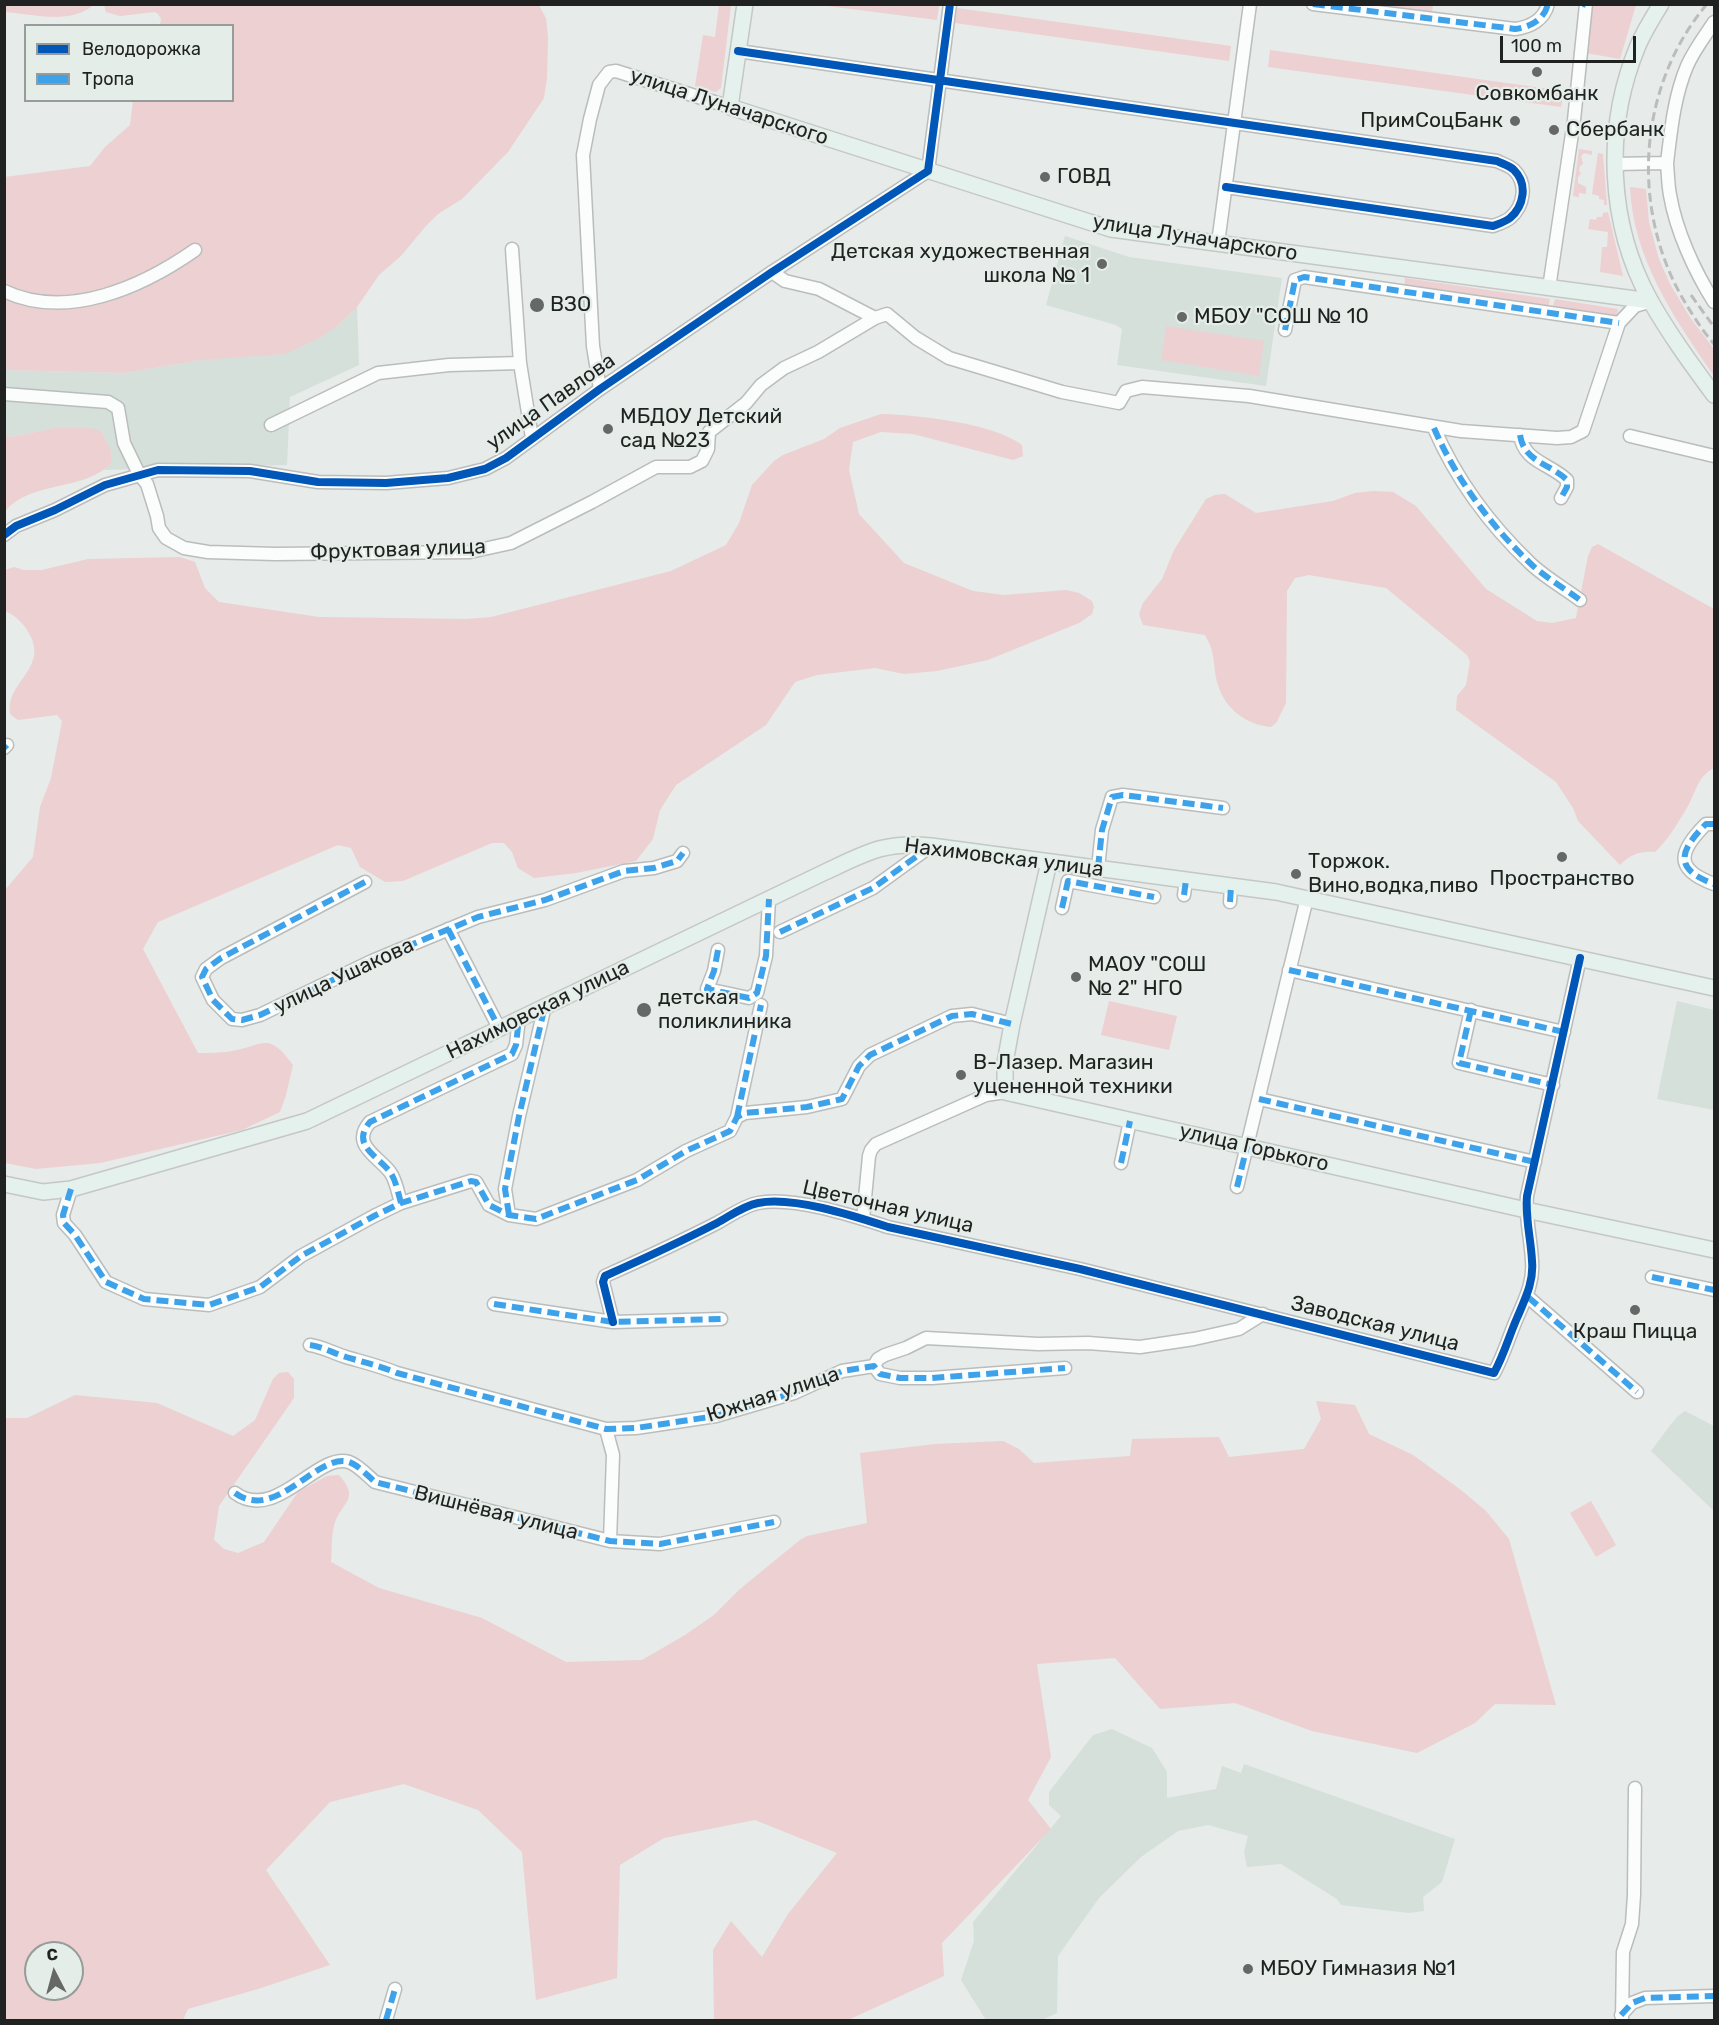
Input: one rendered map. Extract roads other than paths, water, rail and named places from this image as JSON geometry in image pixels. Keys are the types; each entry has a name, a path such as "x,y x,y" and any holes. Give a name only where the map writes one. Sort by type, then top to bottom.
{"main road":[{"path":"730,107 745,4"},
{"path":"1661,4 1638,46 1628,72 1619,110 1615,164 1617,202 1625,240 1638,277 1650,301 1714,395"},
{"name":"улица Луначарского","path":"730,107 1096,226 1650,301"},
{"name":"Нахимовская улица","path":"4,1184 43,1192 71,1189 307,1121 769,899 878,849 901,844 1098,868 1185,888 1231,886 1307,898 1714,988"},
{"path":"1005,1092 1005,1064 1012,1024 1049,862"},
{"name":"улица Горького","path":"1005,1092 1526,1210 1714,1250"}],"street":[{"path":"928,171 950,4"},
{"path":"1218,243 1250,4"},
{"path":"1313,4 1515,29 1526,28 1535,23 1546,12 1548,4"},
{"path":"1549,288 1577,99 1585,5"},
{"path":"1714,22 1688,64 1680,82 1667,163 1670,196 1680,229 1694,265 1714,302"},
{"path":"738,51 1497,161 1513,169 1521,179 1523,192 1520,205 1514,214 1508,220 1492,226 1227,187"},
{"name":"улица Луначарского","path":"616,71 730,107"},
{"name":"улица Павлова","path":"600,389 593,346 584,155 599,85 609,72 616,71"},
{"path":"1615,164 1667,163"},
{"name":"улица Павлова","path":"4,535 16,526 105,485 158,470 250,471 318,482 414,482 448,478 484,469 506,458 600,389 772,272 928,171"},
{"path":"512,249 520,363 532,438"},
{"path":"4,291 36,302 62,303 84,300 147,279 195,250"},
{"path":"772,272 784,281 819,289 875,318 887,315 916,338 949,358 1062,392 1119,403 1126,392 1142,387 1249,396 1354,412 1434,428 1557,438 1571,437 1582,431 1619,323 1635,306 1650,301"},
{"path":"1285,330 1295,280 1304,277 1619,323"},
{"name":"Фруктовая улица","path":"139,474 147,484 159,528 166,538 184,548 208,552 275,554 470,552 511,543 656,467 690,467 702,461 708,449 709,432 746,404 761,384 875,318"},
{"path":"271,426 378,373 437,366 520,363"},
{"path":"4,393 113,404 118,408 124,443 139,474"},
{"path":"1434,428 1468,490 1491,522 1533,566 1580,600"},
{"path":"1520,435 1521,445 1528,456 1557,471 1567,480 1568,487 1561,498"},
{"path":"1630,436 1714,456"},
{"path":"1098,868 1102,830 1112,797 1123,795 1223,808"},
{"path":"1714,824 1707,824 1685,849 1684,860 1687,869 1703,880 1714,884"},
{"path":"780,932 873,888 931,846"},
{"name":"улица Ушакова","path":"365,882 221,958 206,969 202,977 213,1000 232,1019 242,1020 260,1015 372,961 478,917 545,900 624,871 654,868 677,861 683,853"},
{"path":"1062,908 1068,881 1154,897"},
{"path":"1230,902 1231,886"},
{"path":"1237,1187 1307,898"},
{"path":"718,950 714,971 707,989 749,998 757,993 767,949 769,899"},
{"path":"448,929 499,1028"},
{"name":"Заводская улица","path":"1080,1269 1494,1373 1503,1357 1516,1318 1528,1297 1533,1263 1526,1210 1580,958"},
{"path":"1289,970 1564,1032"},
{"path":"71,1189 63,1215 64,1223 75,1235 106,1282 144,1299 209,1305 260,1287 301,1256 401,1203 471,1180 476,1182 489,1205 509,1215 536,1219 637,1180 686,1151 730,1131 738,1117 761,1005"},
{"path":"509,1215 506,1189 519,1116 545,1006"},
{"path":"1471,1010 1459,1063 1553,1085"},
{"path":"738,1117 745,1113 807,1107 842,1099 859,1066 870,1055 952,1016 972,1014 1012,1024"},
{"path":"401,1203 390,1172 364,1144 365,1128 370,1122 512,1054 518,1035 519,1018"},
{"name":"улица Горького","path":"863,1219 869,1156 876,1144 986,1095 1005,1092"},
{"path":"1259,1099 1535,1162"},
{"path":"1120,1163 1130,1121"},
{"name":"Цветочная улица","path":"613,1322 603,1282 605,1276 747,1207 775,1201 797,1203 888,1227 1080,1269"},
{"path":"1652,1277 1714,1290"},
{"path":"1528,1297 1637,1392"},
{"path":"494,1304 613,1322 721,1319"},
{"path":"1065,1368 900,1378 880,1374 874,1366 878,1359 885,1355 926,1338 1038,1344 1088,1343 1140,1347 1239,1329 1263,1314"},
{"name":"Южная улица","path":"310,1345 398,1373 606,1429 648,1427 716,1416 794,1393 842,1371 874,1366"},
{"path":"606,1429 613,1455 610,1541"},
{"name":"Вишнёвая улица","path":"235,1493 244,1499 257,1502 276,1495 324,1466 349,1462 375,1482 610,1541 660,1544 774,1522"},
{"path":"1622,2018 1623,1952 1632,1924 1634,1895 1635,1788"},
{"path":"386,2020 395,1989"},
{"path":"1622,2018 1632,2003 1645,1998 1714,1996"}],"railway":[{"path":"1707,4 1684,36 1667,72 1655,109 1649,148 1649,187 1655,226 1666,263 1683,299 1714,344"},
{"path":"1691,295 1714,327"}],"place":[{"name":"Совкомбанк","path":"1537,72"},
{"name":"ПримСоцБанк","path":"1515,121"},
{"name":"Сбербанк","path":"1554,130"},
{"name":"ГОВД","path":"1045,177"},
{"name":"Детская художественная школа № 1","path":"1102,264"},
{"name":"ВЗО","path":"537,305"},
{"name":"МБОУ \"СОШ № 10","path":"1182,317"},
{"name":"МБДОУ Детский сад №23","path":"608,429"},
{"name":"Пространство","path":"1562,857"},
{"name":"Торжок. Вино,водка,пиво","path":"1296,874"},
{"name":"МАОУ \"СОШ № 2\" НГО","path":"1076,977"},
{"name":"детская поликлиника","path":"644,1010"},
{"name":"В-Лазер. Магазин уцененной техники","path":"961,1075"},
{"name":"Краш Пицца","path":"1635,1310"},
{"name":"МБОУ Гимназия №1","path":"1248,1969"}]}
